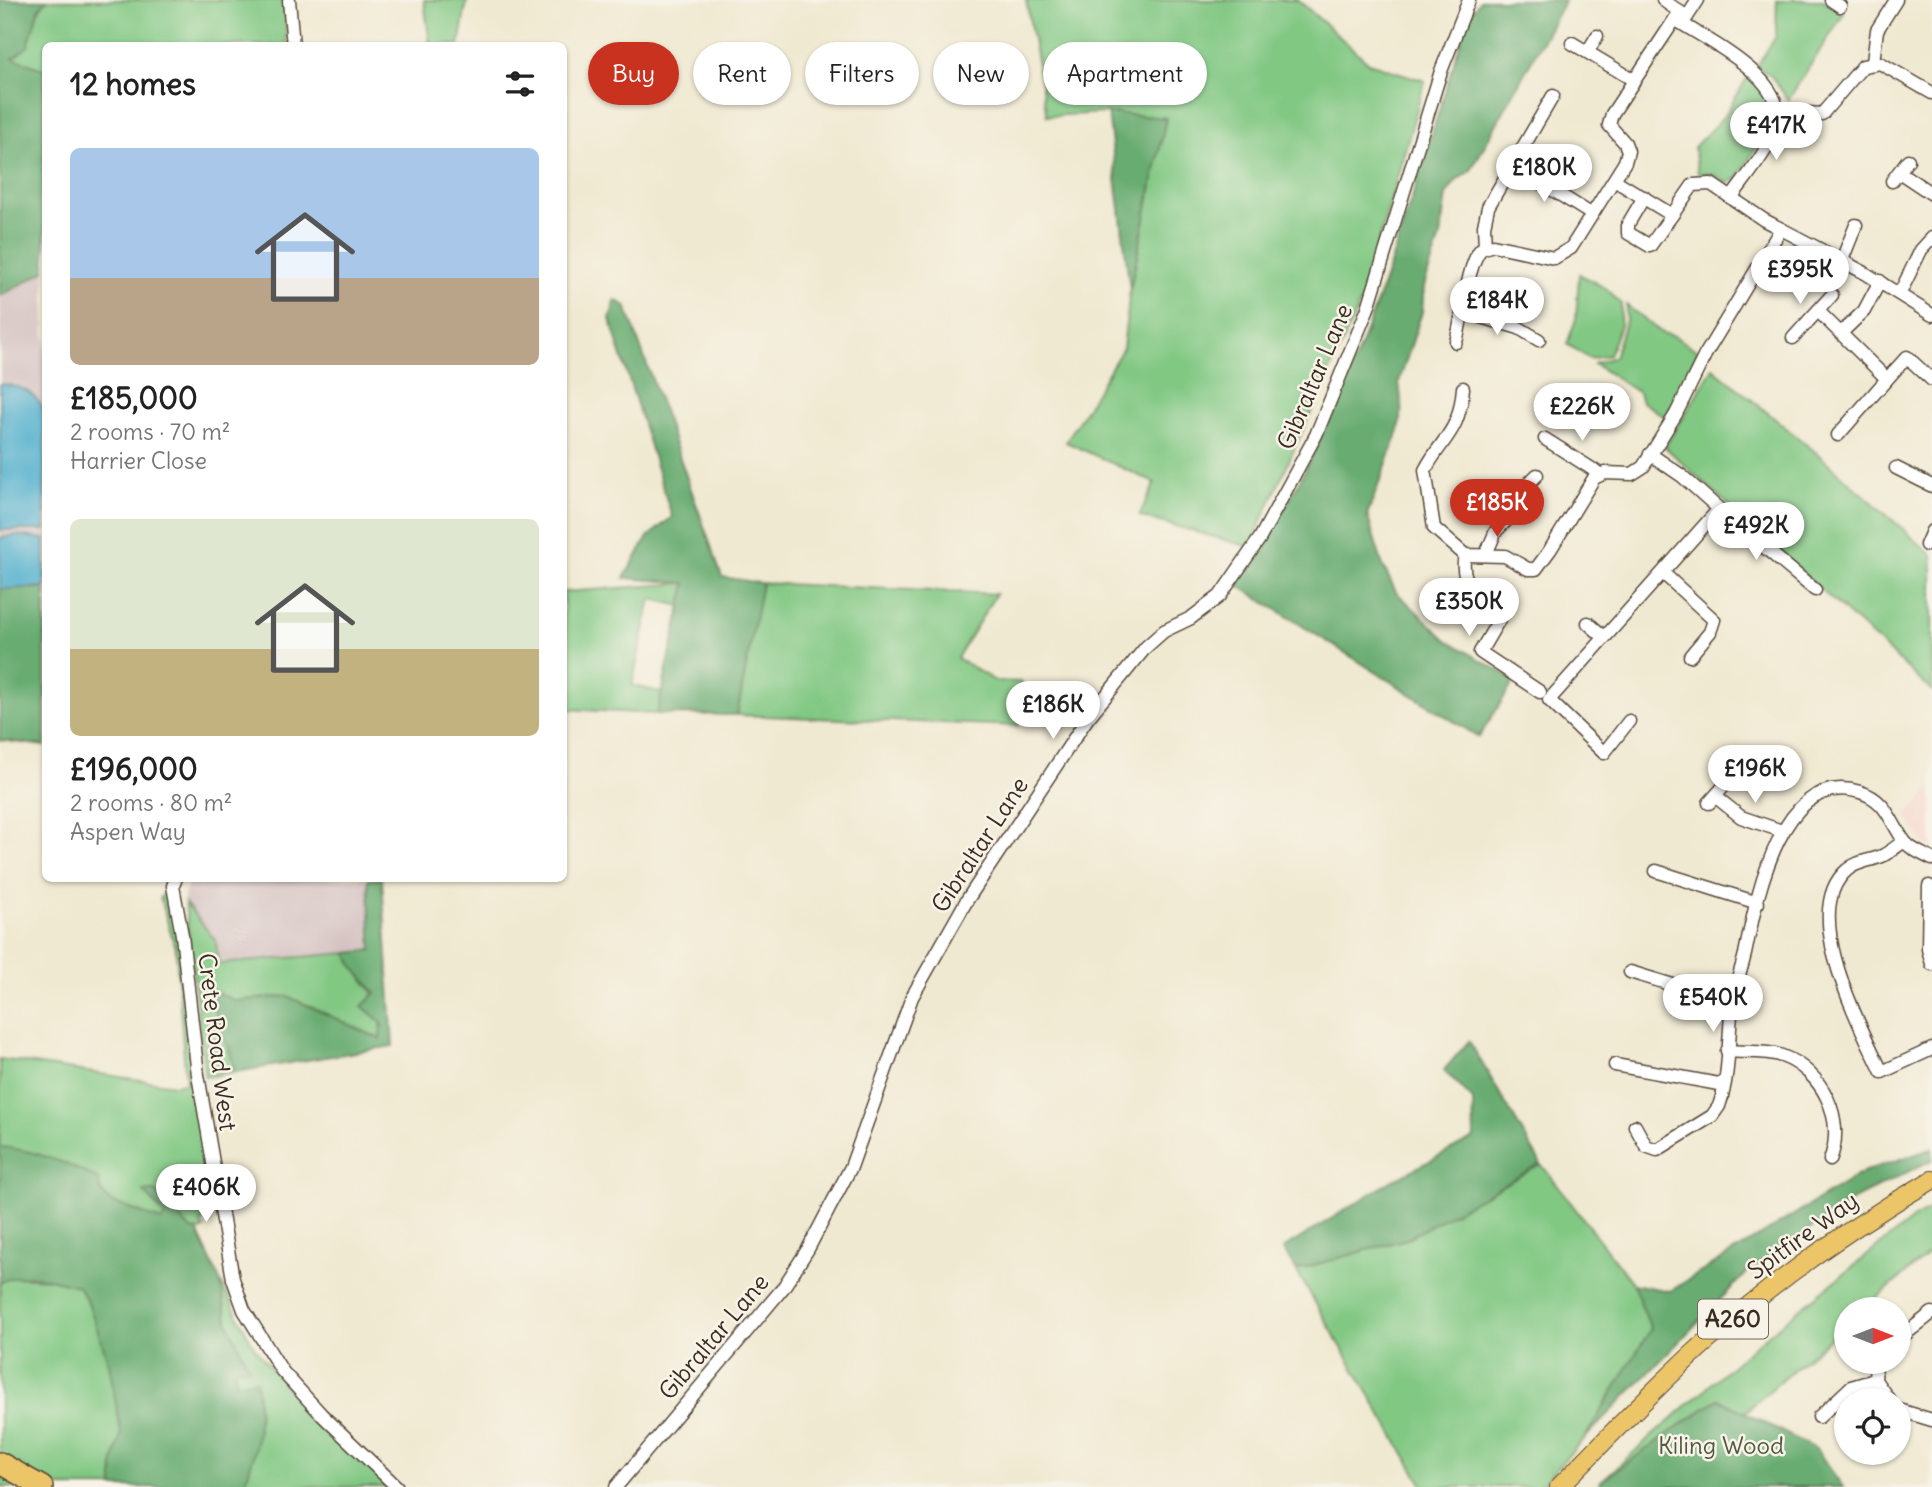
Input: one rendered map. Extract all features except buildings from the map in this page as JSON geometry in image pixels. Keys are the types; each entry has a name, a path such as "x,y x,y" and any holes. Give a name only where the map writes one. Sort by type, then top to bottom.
{"highway":[{"path":"0,1463 42,1487"}],"main road":[{"name":"Spitfire Way","path":"1559,1487 1651,1393 1736,1316 1832,1244 1932,1180"}],"street":[{"path":"289,0 293,42"},
{"name":"Gibraltar Lane","path":"616,1487 783,1288 808,1249 851,1167 912,997 967,900 1087,719 1146,647 1164,631 1191,618 1220,596 1261,538 1315,435 1368,308 1441,71 1469,0"},
{"path":"1663,0 1681,18 1768,84 1778,111 1774,133 1731,198"},
{"path":"1456,342 1464,312 1471,262 1485,247 1499,246 1549,258 1559,257 1571,248 1591,214 1616,181 1628,151 1609,122 1632,79 1698,0"},
{"path":"1873,62 1877,30 1896,0"},
{"path":"1588,51 1597,36"},
{"path":"1572,43 1632,79"},
{"path":"1778,111 1822,114 1863,66 1873,62 1880,63 1932,93"},
{"path":"1485,247 1484,226 1488,207 1553,96"},
{"path":"1908,160 1896,177 1932,194"},
{"path":"1514,166 1591,214"},
{"path":"1616,181 1672,215"},
{"path":"1644,197 1628,224 1628,233 1650,246 1689,189 1698,183 1711,184 1781,229 1880,281 1932,315"},
{"path":"1842,260 1856,225"},
{"path":"1545,439 1600,474 1632,474 1643,467 1676,414 1705,355 1781,229"},
{"path":"1900,293 1921,250 1932,238"},
{"path":"1841,333 1864,311 1880,281"},
{"path":"1793,338 1832,295"},
{"path":"1818,311 1863,359 1887,379"},
{"path":"1464,312 1523,322 1539,340"},
{"path":"1838,435 1907,357 1932,380"},
{"path":"1463,388 1457,423 1427,466 1424,476 1434,528 1465,555 1505,556 1528,569 1539,566 1594,478 1600,474"},
{"path":"1650,454 1682,476 1796,579 1815,590"},
{"path":"1896,468 1932,486"},
{"path":"1486,554 1496,531 1517,510 1526,486 1537,475"},
{"path":"1629,721 1604,752 1549,700 1719,509"},
{"path":"1926,545 1932,531"},
{"path":"1465,555 1463,569 1475,595 1503,613 1477,656 1540,692"},
{"path":"1663,573 1714,620 1710,632 1690,656"},
{"path":"1588,623 1604,637"},
{"path":"1725,785 1712,800 1741,817 1782,831"},
{"path":"1634,1126 1646,1146 1660,1149 1715,1112 1724,1085 1732,1003 1758,903 1782,831 1802,807 1826,792 1850,790 1866,794 1882,805 1905,841 1932,859"},
{"path":"1905,841 1884,855 1854,865 1841,876 1832,897 1830,935 1845,988 1882,1072 1932,1049"},
{"path":"1656,871 1758,903"},
{"name":"Crete Road West","path":"174,882 198,1076 237,1289 253,1328 282,1371 322,1415 397,1487"},
{"path":"1929,886 1928,949 1932,964"},
{"path":"1630,972 1732,1003"},
{"path":"1727,1051 1782,1056 1814,1080 1826,1096 1835,1118 1836,1144 1830,1160"},
{"path":"1615,1065 1724,1085"},
{"path":"1911,1330 1932,1313"},
{"path":"1875,1374 1875,1380 1881,1388"},
{"path":"1819,1417 1838,1408 1851,1387 1875,1380"},
{"path":"1911,1414 1932,1420"}],"shaded area":[{"path":"42,273 42,588 0,589 0,296"},
{"path":"1932,788 1932,848 1924,844 1906,815"},
{"path":"190,882 382,882 393,1046 205,1077 184,895"}],"green space":[{"path":"0,0 47,0 39,8 28,46 13,58 42,69 42,273 0,296"},
{"path":"47,0 284,0 287,42 42,42 42,69 12,58 30,36 41,7"},
{"path":"424,0 467,0 460,42 430,42"},
{"path":"1026,0 1298,0 1369,63 1425,81 1361,302 1250,547 1139,516 1155,483 1066,442 1123,348 1130,290 1166,118 1108,113 1047,116 1045,105 1207,105 1207,42 1043,42 1043,94"},
{"path":"1480,0 1565,0 1471,170 1456,181 1446,195 1440,237 1424,286 1422,312 1399,382 1402,408 1399,431 1367,515 1383,566 1396,592 1447,640 1515,680 1479,737 1236,584 1278,520 1314,452 1346,382 1399,238 1468,18"},
{"path":"1777,0 1823,0 1844,13 1788,100 1772,77 1757,66 1776,36"},
{"path":"1749,75 1771,101 1769,129 1736,179 1728,183 1712,174 1698,173 1694,147 1725,115"},
{"path":"1108,113 1166,118 1130,290"},
{"path":"1579,274 1607,289 1621,304 1620,325 1609,355 1590,359 1567,344 1576,319"},
{"path":"615,300 626,306 722,577 762,583 737,715 657,714 686,583 624,578 648,537 672,517 610,319"},
{"path":"1626,305 1662,333 1674,336 1698,351 1666,417 1642,402 1639,393 1594,364 1614,357 1626,319"},
{"path":"1713,368 1813,450 1932,555 1932,691 1665,447"},
{"path":"686,583 682,606 651,599 632,685 663,693 657,714 567,709 567,592"},
{"path":"762,583 996,594 957,658 995,681 1022,682 1018,726 737,715"},
{"path":"0,588 42,588 42,746 0,740"},
{"path":"368,882 382,882 393,1046 235,1072 229,1048 219,1031 211,989 235,1001 287,996 380,1039 382,1023 362,1006 376,993 354,968 347,953 372,950"},
{"path":"167,893 180,943 210,1182 205,1184 194,1204 183,1207 194,1212 203,1209 207,1215 201,1223 204,1229 201,1231 191,1230 155,1191 144,1192 166,1215 162,1221 109,1201 100,1190 10,1148 0,1147 0,1059 174,1085 186,1083 176,950 160,897"},
{"path":"185,903 216,941 218,964 347,953 377,1001 381,1023 380,1039 287,996 234,1001 219,1031 229,1048 235,1072 205,1077"},
{"path":"1469,1041 1541,1164 1406,1239 1296,1270 1283,1249 1391,1181 1474,1138 1473,1100 1444,1070"},
{"path":"0,1147 39,1154 75,1168 99,1180 100,1190 109,1201 162,1221 165,1215 143,1191 155,1191 191,1230 197,1231 220,1280 227,1321 249,1368 234,1369 237,1383 256,1380 257,1435 243,1487 113,1487 113,1465 121,1434 109,1364 88,1302 78,1286 49,1279 28,1276 0,1283"},
{"path":"1932,1149 1932,1160 1861,1195 1747,1272 1585,1438 1651,1329 1633,1284 1670,1291 1865,1171"},
{"path":"1541,1164 1633,1284 1651,1329 1585,1438 1539,1487 1424,1487 1296,1270 1406,1239"},
{"path":"1932,1208 1932,1251 1878,1297 1834,1297 1834,1334 1744,1413 1718,1399 1600,1482 1760,1341 1914,1218"},
{"path":"9,1277 49,1279 78,1286 87,1301 107,1356 119,1415 121,1440 113,1487 0,1487 0,1283"},
{"path":"220,1280 254,1347 289,1390 291,1386 392,1487 243,1487 257,1435 256,1381 237,1383 233,1368 248,1368 227,1321"},
{"name":"Kiling Wood","path":"1718,1399 1816,1449 1843,1487 1602,1487 1600,1482"}],"water":[{"path":"0,384 27,391 42,408 42,530 0,530"},
{"path":"16,535 42,539 42,587 0,589 0,538"}]}
